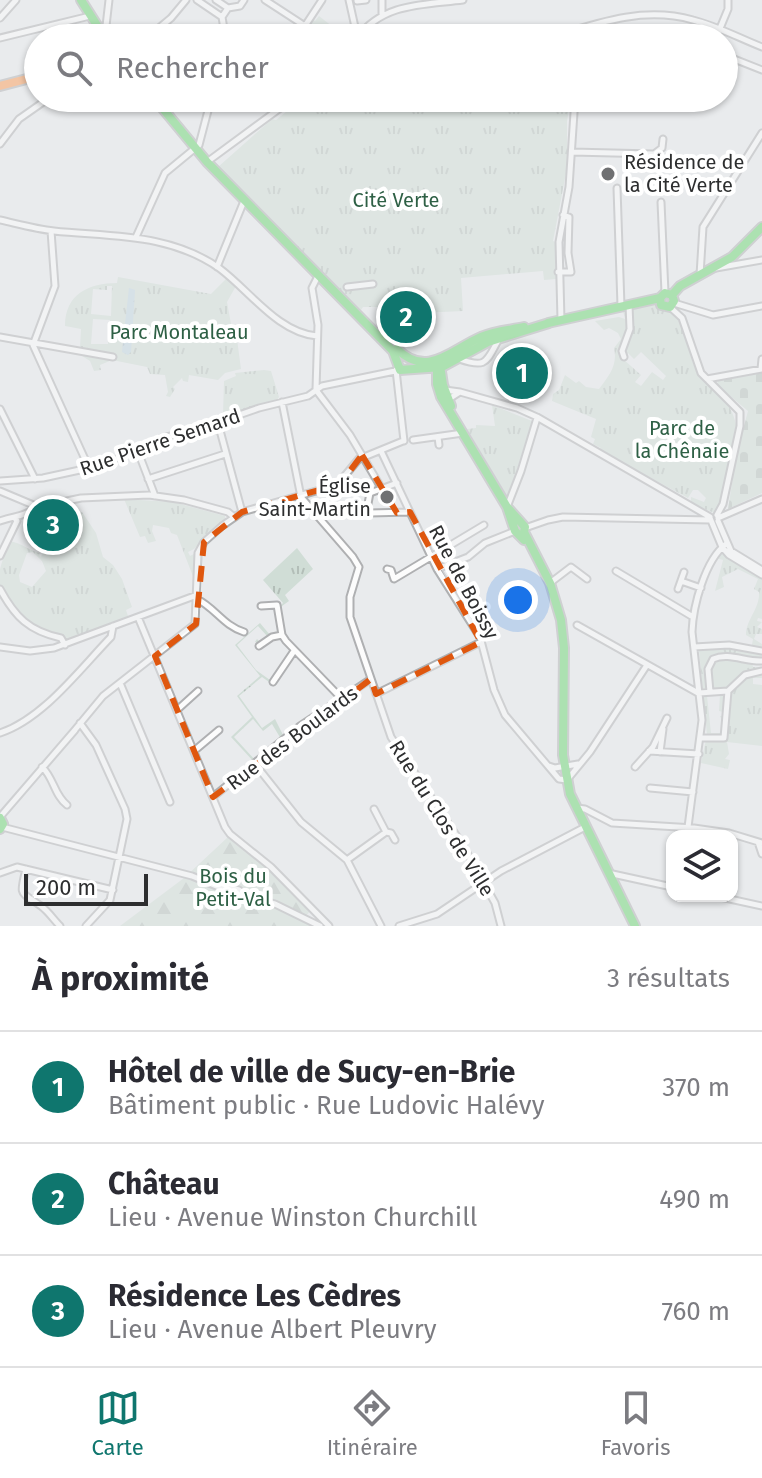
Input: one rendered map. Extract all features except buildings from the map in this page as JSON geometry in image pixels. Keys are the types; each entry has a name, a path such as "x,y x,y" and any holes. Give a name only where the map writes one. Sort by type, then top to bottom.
{"street":[{"path":"0,18 16,0"},
{"path":"81,0 95,24"},
{"path":"106,24 109,0"},
{"path":"164,24 186,0"},
{"path":"197,0 222,17"},
{"path":"216,0 228,8 240,6 244,0"},
{"path":"265,0 302,24"},
{"path":"306,24 322,0"},
{"path":"349,0 354,24"},
{"path":"357,1 366,0"},
{"path":"382,0 382,14"},
{"path":"372,24 382,14 463,0"},
{"path":"721,24 728,0"},
{"path":"223,24 222,17 228,8"},
{"path":"596,24 639,15 677,16 706,24"},
{"path":"57,24 90,16"},
{"path":"0,38 24,32"},
{"path":"738,36 762,47"},
{"path":"738,61 762,70"},
{"path":"0,86 24,80"},
{"path":"0,144 19,119 29,112"},
{"path":"165,112 207,162 393,351 407,441"},
{"path":"136,237 160,180 195,148 203,135 208,112"},
{"path":"207,162 275,112"},
{"path":"561,320 559,242 572,152 574,112"},
{"path":"700,276 703,227 762,133"},
{"path":"572,152 654,154 662,148 663,139"},
{"path":"617,188 625,305 630,331 622,351 624,357"},
{"path":"217,267 245,200"},
{"path":"661,202 668,299 682,318 698,367 706,380 740,412 741,420 723,504 714,519"},
{"path":"558,272 571,272 567,247 569,217 563,215"},
{"path":"0,220 51,231 136,237 176,246 217,267 288,327 317,336"},
{"path":"668,299 680,286 732,257 762,227"},
{"path":"51,231 55,286 33,343 89,468"},
{"path":"715,268 762,260"},
{"path":"321,279 314,296 318,392 382,489"},
{"path":"347,287 373,284"},
{"path":"350,308 394,345 404,359 439,365 482,337 625,305 668,299 702,313 717,315 762,306"},
{"path":"682,318 688,308"},
{"path":"398,370 439,365 480,345 549,323"},
{"path":"0,337 113,357"},
{"path":"458,358 481,364 486,362 499,338"},
{"path":"706,380 761,369 762,359"},
{"path":"541,360 537,373 541,388"},
{"path":"439,365 446,395 462,432"},
{"path":"439,365 441,397 550,583 563,637 567,771 586,827 633,926"},
{"name":"Rue Pierre Semard","path":"0,481 35,479 89,468 162,438 398,370"},
{"path":"446,395 460,392 537,417 714,519 724,545 762,573"},
{"path":"282,402 301,497"},
{"path":"0,409 35,479"},
{"path":"507,507 537,417"},
{"path":"218,423 242,512"},
{"path":"320,926 213,883 1,823 42,767 103,696 194,625 198,550 213,534 242,512 337,485 363,456 407,441 462,432"},
{"path":"438,437 439,445"},
{"path":"137,449 155,496"},
{"name":"Rue de Boissy","path":"381,451 437,569 481,642 494,690 505,715 559,779 567,771"},
{"path":"148,479 225,454"},
{"path":"397,483 370,493 367,509 369,513 410,512"},
{"path":"0,491 38,507"},
{"path":"0,521 21,518 38,507 88,497 155,496 184,500 228,512 234,517"},
{"name":"Rue du Clos de Ville","path":"301,497 357,562 358,573 350,597 350,617 391,737 453,828 495,903 501,926"},
{"path":"437,569 468,557 500,535 563,517 714,519 762,499"},
{"path":"0,556 17,521 15,518"},
{"path":"387,569 391,570 394,579 484,525"},
{"path":"688,827 701,738 693,617 714,555 724,545"},
{"path":"550,583 571,567 587,579"},
{"path":"616,571 693,617"},
{"path":"678,589 684,572"},
{"path":"681,581 701,588"},
{"path":"0,589 23,623 40,633 61,638 65,645"},
{"path":"0,647 30,651 65,645 197,597"},
{"path":"197,597 228,625 244,632"},
{"path":"261,606 277,605 282,635 341,698"},
{"path":"138,617 230,834 271,867 329,926"},
{"path":"577,625 699,693 728,691 745,675 762,671"},
{"path":"0,733 16,727 37,712 111,637 113,626"},
{"path":"259,646 272,637 282,635"},
{"path":"376,694 481,642"},
{"path":"694,647 729,645 762,651"},
{"path":"273,682 294,651"},
{"path":"710,692 708,672 711,660 728,655 746,662 762,661"},
{"path":"548,765 567,771 590,752 647,665"},
{"name":"Rue des Boulards","path":"213,797 300,726 371,679"},
{"path":"120,683 170,802"},
{"path":"177,710 198,691"},
{"path":"701,738 722,739 725,736 728,691"},
{"path":"635,767 649,751 665,721 660,752"},
{"path":"81,724 96,745 125,809 127,831 110,900 86,926"},
{"path":"194,751 219,730"},
{"path":"649,751 699,754"},
{"path":"567,771 579,763"},
{"path":"255,764 301,822 347,860 381,926"},
{"path":"42,767 51,777 58,797 67,805"},
{"path":"650,788 693,792"},
{"path":"374,809 386,832 391,833 395,840"},
{"path":"582,812 620,824 688,827 729,833 760,842 762,854"},
{"path":"399,926 437,914 501,871 586,827"},
{"path":"347,860 386,832"},
{"path":"0,873 17,867 113,890"},
{"path":"26,869 21,887 23,894 42,906 60,926"},
{"path":"608,873 666,886"},
{"path":"738,901 762,906"},
{"path":"309,920 314,912"}],"highlighted area":[{"path":"362,455 397,513 410,512 481,642 376,694 371,679 213,797 155,656 196,624 204,542 242,512 340,484"}],"green space":[{"path":"319,16 329,24 308,24 312,19 315,21"},
{"name":"Cité Verte","path":"286,112 569,112 567,168 553,241 556,279 544,280 543,271 461,278 463,311 380,315 378,307 363,307 361,310 218,167 272,119 276,120"},
{"name":"Parc Montaleau","path":"118,277 211,294 227,278 236,286 227,302 231,324 235,324 241,369 225,373 218,380 189,375 188,382 182,378 173,387 175,389 170,397 166,396 165,375 150,374 147,367 112,360 100,365 101,370 94,371 90,361 79,354 112,359 114,354 80,348 81,329 65,326 66,315 80,292 97,285 117,283","holes":["107,286 112,286 111,316 91,314 93,289 107,290","93,319 110,320 108,344 91,344"]},
{"name":"Parc de la Chênaie","path":"656,303 678,319 696,369 734,416 736,425 720,504 714,513 691,503 691,497 704,502 706,498 698,490 693,490 688,498 597,449 601,448 593,444 595,439 591,437 596,419 552,401 565,375 576,383 579,381 586,387 599,389 612,370 614,348 621,339 618,333 609,328 604,330 595,321 625,319 623,311 639,304 644,307 644,304","holes":["641,352 666,376 663,380 652,372 641,386 635,382 641,375 623,359 628,353 634,359"]},
{"path":"762,370 762,493 728,509 737,452 748,411 717,385 718,380"},
{"path":"271,371 279,397 277,400 229,416 223,415 224,381 236,376 235,373"},
{"path":"492,405 532,421 508,499 467,429 476,428 476,425 495,426"},
{"path":"124,499 173,502 225,516 188,552 190,556 194,554 194,579 177,535 171,533 169,528 153,525 156,541 148,543 145,536 140,537"},
{"path":"82,512 96,533 103,557 122,579 132,607 126,610 128,616 115,622 129,618 65,642 22,621 0,587 0,569 8,541 41,553 41,557 48,541 59,539 64,532 62,514 67,513 68,516","holes":["33,552 46,571 32,587 20,582 19,575 27,553"]},
{"path":"297,548 313,569 285,595 289,601 281,611 280,606 283,603 263,580"},
{"path":"723,553 762,579 762,619 758,618 757,621 762,622 757,627 762,629 762,634 756,634 754,639 762,644 762,657 749,657 748,661 752,662 753,667 762,667 753,670 762,671 762,678 753,678 753,684 762,685 762,746 727,742 729,754 725,759 730,760 728,769 701,763 707,735 699,650 751,650 753,639 746,635 759,592 754,589 758,579 738,569 722,577 724,587 715,591 723,560 716,558","holes":["720,694 719,711 723,712 720,716 721,733 711,733 707,696"]},
{"path":"260,623 270,635 259,643 255,642 267,636 258,626 237,645 256,670 270,680 262,677 239,696 262,728 275,719 284,737 281,739 272,724 263,731 253,719 234,737 254,762 231,737 252,717 237,696 260,676 235,645"},
{"name":"Bois du Petit-Val","path":"228,837 239,847 242,844 312,909 305,917 320,926 120,926 184,878"}],"water":[{"path":"129,288 135,290 131,352 128,355 122,352"}],"traffic: fast":[{"path":"81,0 96,24"},
{"path":"166,112 207,162 393,351 400,370 442,367 488,342 549,323"},
{"path":"672,295 680,286 732,257 762,227"},
{"path":"548,323 660,298 665,293 672,295"},
{"path":"660,298 661,305 670,307 674,301 672,295"},
{"path":"397,349 408,358 429,362 486,335 524,327"},
{"path":"440,365 451,406"},
{"path":"437,366 441,397 507,507 515,531 524,540"},
{"path":"507,507 525,527 524,532 550,583 561,620 564,648 563,755 570,794 635,926"},
{"path":"0,818 3,824 0,829"}],"traffic: slow":[{"path":"0,86 24,80"}],"place":[{"name":"Résidence de la Cité Verte","path":"608,174"},
{"name":"Château","path":"406,317"},
{"name":"Hôtel de ville de Sucy-en-Brie","path":"522,373"},
{"name":"Église Saint-Martin","path":"387,497"},
{"name":"Résidence Les Cèdres","path":"53,525"}]}
